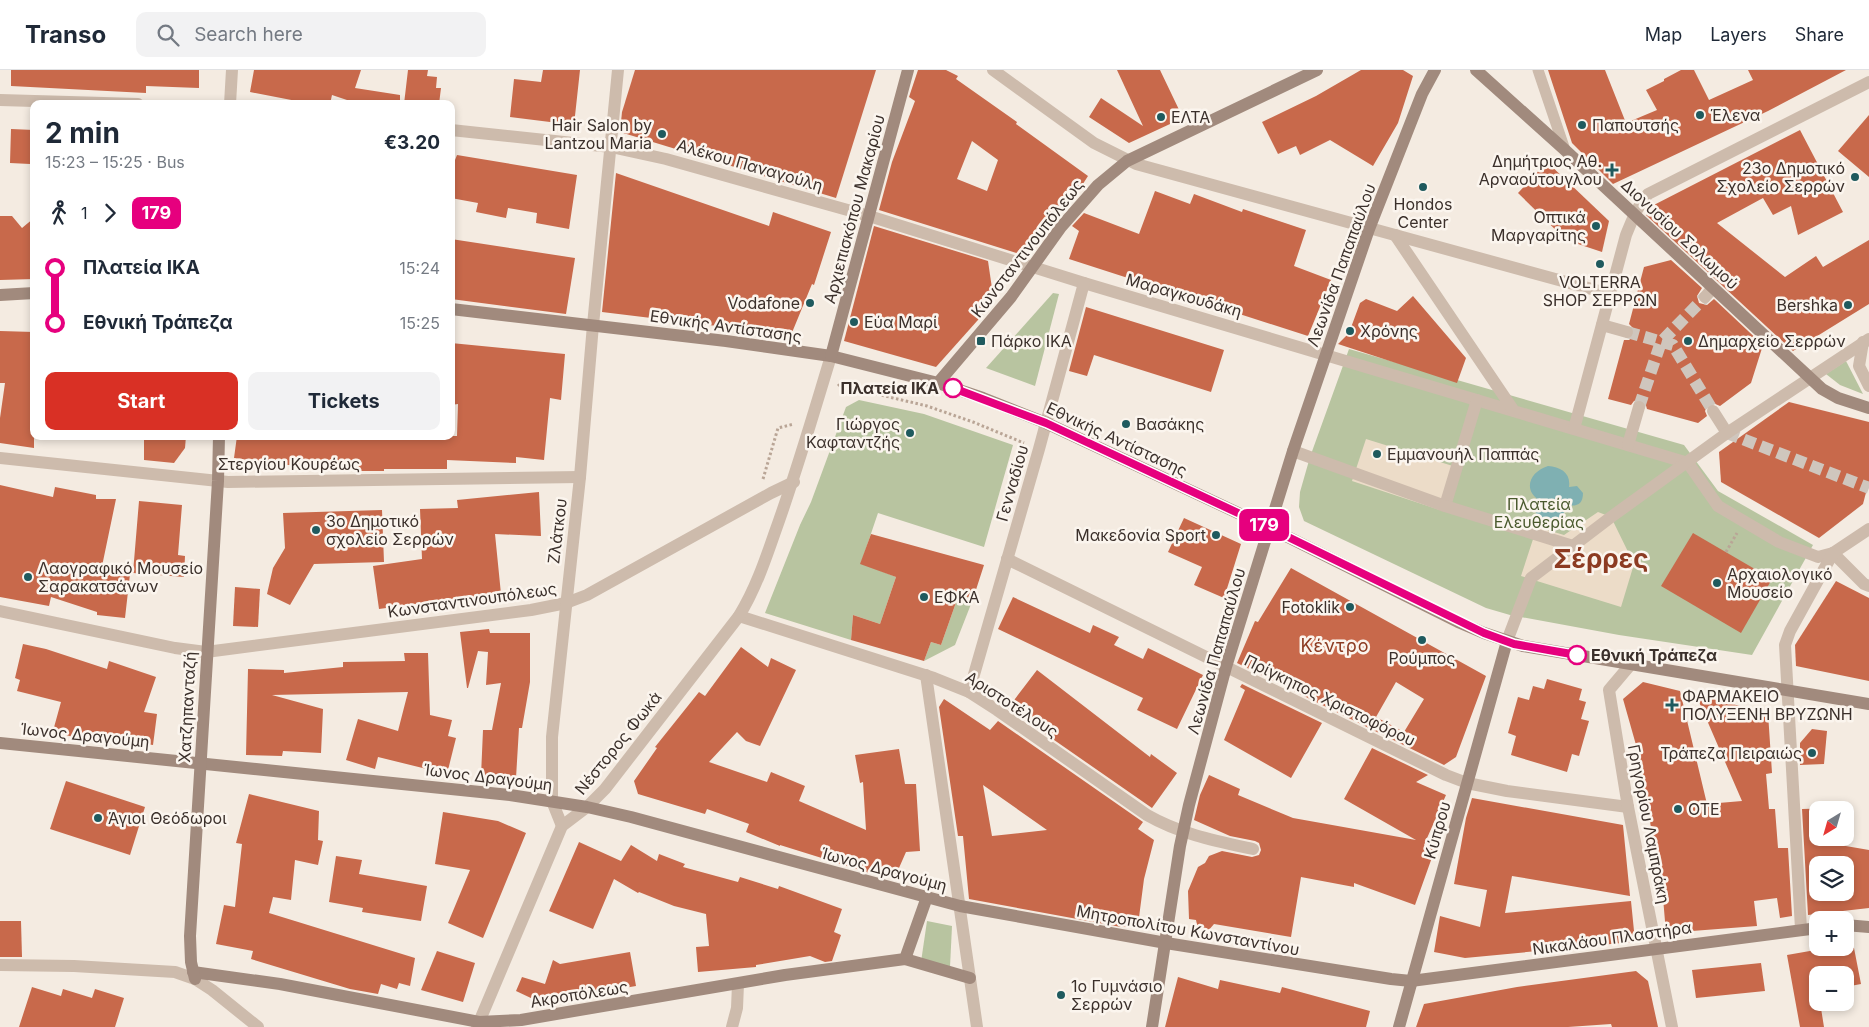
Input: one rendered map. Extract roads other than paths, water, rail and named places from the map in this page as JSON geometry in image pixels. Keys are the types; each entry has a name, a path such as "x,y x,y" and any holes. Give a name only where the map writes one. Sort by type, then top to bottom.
{"street":[{"path":"230,100 232,70"},
{"name":"Ζλάτκου","path":"552,801 552,737 580,477 618,70"},
{"name":"Αρχιεπισκόπου Μακαρίου","path":"831,356 908,70"},
{"path":"992,70 1094,143 1127,161 1610,294"},
{"name":"Κωνσταντινουπόλεως","path":"938,383 1011,297 1061,227 1098,185 1127,161 1317,70"},
{"name":"Λεωνίδα Παπαπαύλου","path":"1152,1027 1183,832 1226,667 1293,451 1369,229 1422,94 1435,70"},
{"name":"Διονυσίου Σολωμού","path":"1476,70 1634,214 1709,292 1830,395 1869,408"},
{"path":"1574,429 1626,235 1634,214 1648,194 1869,82"},
{"path":"0,100 30,101"},
{"name":"Αλέκου Παναγούλη","path":"455,130 611,147 666,159 869,216 1032,267"},
{"path":"1395,235 1514,411"},
{"name":"Μαραγκουδάκη","path":"1032,267 1688,463"},
{"name":"Γενναδίου","path":"969,692 1084,283"},
{"path":"0,294 30,293"},
{"name":"Εθνικής Αντίστασης","path":"455,309 726,341 831,356 938,383 983,398 1046,423 1270,528 1458,622 1507,641 1524,646 1869,704"},
{"path":"1602,325 1626,332"},
{"path":"1507,641 1531,578 1727,433 1866,340"},
{"path":"1866,340 1859,366 1869,386"},
{"path":"794,482 831,356"},
{"path":"1445,506 1477,400"},
{"path":"1628,445 1639,407"},
{"path":"1713,411 1727,433"},
{"name":"Χατζηπανταζή","path":"195,976 190,946 219,440"},
{"path":"1293,451 1445,506 1572,546"},
{"name":"Στεργίου Κουρέως","path":"0,458 218,481 264,482 580,477"},
{"path":"1688,463 1718,506 1779,542 1818,557 1833,553 1869,529"},
{"name":"Κωνσταντινουπόλεως","path":"0,611 175,648 206,652 522,612 587,595 610,584 771,492 794,482"},
{"name":"Νέστορος Φωκά","path":"478,1024 562,826 587,807 605,789 739,616 755,586 794,482"},
{"path":"1833,553 1864,584 1869,586"},
{"path":"1801,929 1785,645 1790,631 1833,553"},
{"name":"Πρίγκηπος Χριστοφόρου","path":"1007,559 1428,767 1467,783 1517,792 1628,806"},
{"name":"Αριστοτέλους","path":"739,616 945,681 969,692 1147,815 1183,832 1253,849"},
{"name":"Κύπρου","path":"1399,1027 1507,641"},
{"name":"Γρηγορίου Λαμπράκη","path":"1631,664 1609,690 1628,806 1672,1027"},
{"path":"926,675 977,1027"},
{"name":"Ίωνος Δραγούμη","path":"0,743 510,794 552,801 631,817 960,906"},
{"path":"552,801 562,826"},
{"path":"927,897 905,959 970,978"},
{"name":"Μητροπολίτου Κωνσταντίνου","path":"960,906 1370,977 1411,981"},
{"path":"1854,926 1869,927"},
{"name":"Νικαλάου Πλαστήρα","path":"1411,981 1809,929"},
{"name":"Ακροπόλεως","path":"195,976 280,984 478,1024 521,1020 785,975 905,959"},
{"path":"0,965 66,965 166,970 195,976 258,1027"},
{"path":"732,1027 737,1008 738,984"}],"lane":[{"path":"1538,70 1565,150"}],"water":[{"path":"1548,466 1561,469 1567,474 1569,487 1577,486 1583,493 1579,504 1574,506 1567,505 1562,518 1551,524 1543,523 1537,517 1536,511 1539,500 1534,496 1530,486 1533,476 1542,468"}],"tunnel":[{"path":"1639,407 1661,342 1705,297"},
{"path":"1627,332 1673,345 1713,411"},
{"path":"1727,433 1869,488"}],"place":[{"name":"Έλενα","path":"1700,115"},
{"name":"ΕΛΤΑ","path":"1161,117"},
{"name":"Παπουτσής","path":"1582,125"},
{"name":"Hair Salon by Lantzou Maria","path":"662,134"},
{"name":"Δημήτριος Αθ. Αρναούτουγλου","path":"1612,170"},
{"name":"23ο Δημοτικό Σχολείο Σερρών","path":"1855,177"},
{"name":"Hondos Center","path":"1423,187"},
{"name":"Οπτικά Μαργαρίτης","path":"1596,226"},
{"name":"VOLTERRA SHOP ΣΕΡΡΩΝ","path":"1600,264"},
{"name":"Vodafone","path":"810,303"},
{"name":"Bershka","path":"1848,305"},
{"name":"Εύα Μαρί","path":"854,322"},
{"name":"Χρόνης","path":"1350,331"},
{"name":"Πάρκο ΙΚΑ","path":"981,341"},
{"name":"Δημαρχείο Σερρών","path":"1688,341"},
{"name":"Πλατεία ΙΚΑ","path":"953,388"},
{"name":"Βασάκης","path":"1126,424"},
{"name":"Γιώργος Καφταντζής","path":"910,433"},
{"name":"Εμμανουήλ Παππάς","path":"1377,454"},
{"name":"3ο Δημοτικό σχολείο Σερρών","path":"316,530"},
{"name":"Μακεδονία Sport","path":"1216,535"},
{"name":"Λαογραφικό Μουσείο Σαρακατσάνων","path":"28,577"},
{"name":"Αρχαιολογικό Μουσείο","path":"1717,583"},
{"name":"ΕΦΚΑ","path":"924,597"},
{"name":"Fotoklik","path":"1350,607"},
{"name":"Ρούμπος","path":"1422,640"},
{"name":"Εθνική Τράπεζα","path":"1577,655"},
{"name":"ΦΑΡΜΑΚΕΙΟ ΠΟΛΥΞΕΝΗ ΒΡΥΖΩΝΗ","path":"1672,705"},
{"name":"Τράπεζα Πειραιώς","path":"1812,753"},
{"name":"ΟΤΕ","path":"1678,809"},
{"name":"Άγιοι Θεόδωροι","path":"98,818"},
{"name":"1ο Γυμνάσιο Σερρών","path":"1061,995"}],"district":[{"name":"Σέρρες","path":"1601,558"},
{"name":"Κέντρο","path":"1335,645"}],"park label":[{"name":"Πλατεία Ελευθερίας","path":"1539,513"}]}
